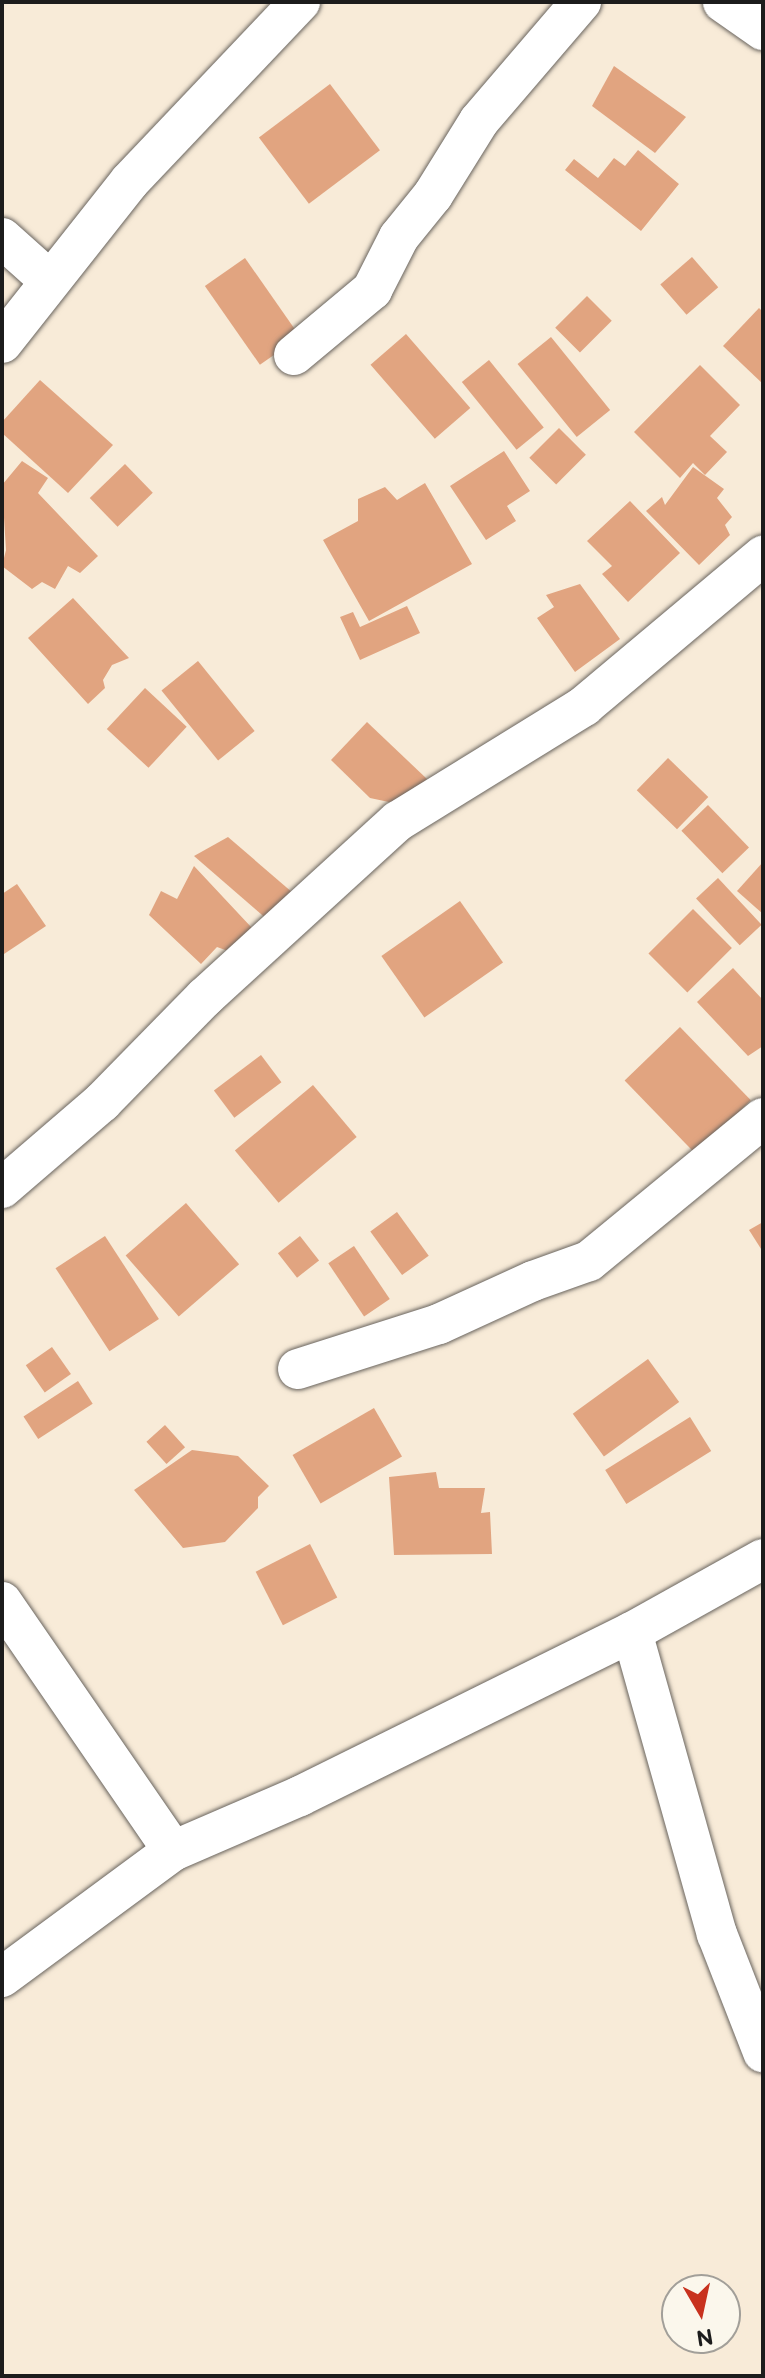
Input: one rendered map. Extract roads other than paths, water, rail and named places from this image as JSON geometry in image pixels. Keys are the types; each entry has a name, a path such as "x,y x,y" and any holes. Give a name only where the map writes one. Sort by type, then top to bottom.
{"street":[{"path":"2,343 130,181 300,2"},
{"path":"294,355 372,290 399,237 433,195 479,121 581,2"},
{"path":"723,2 763,30"},
{"path":"2,238 49,280"},
{"path":"2,1188 102,1102 205,997 398,821 584,706 763,556"},
{"path":"298,1369 439,1324 589,1261 763,1118"},
{"path":"2,1977 121,1884 173,1851 300,1796 632,1632 763,1559"},
{"path":"2,1602 173,1851"},
{"path":"632,1632 717,1934 763,2052"}]}
